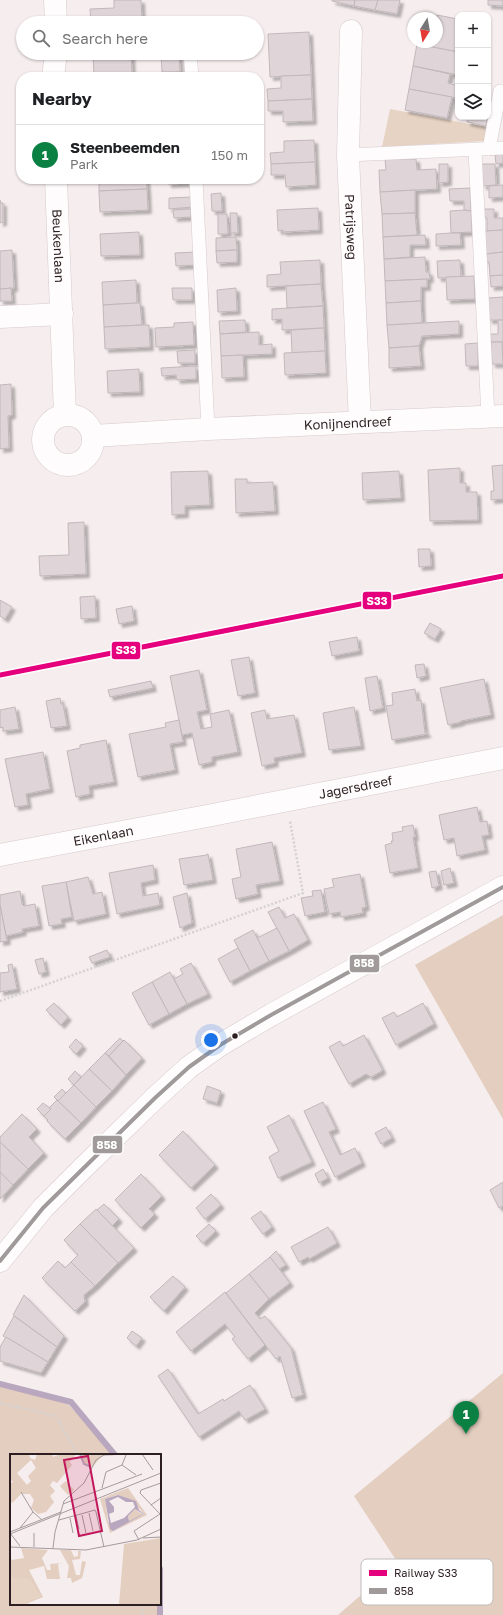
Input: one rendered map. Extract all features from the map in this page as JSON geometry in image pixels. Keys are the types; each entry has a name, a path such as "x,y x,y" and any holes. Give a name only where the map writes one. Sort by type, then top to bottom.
{"street":[{"path":"55,0 56,16"},
{"name":"Patrijsweg","path":"351,31 348,155 360,422"},
{"path":"54,72 55,60"},
{"name":"Beukenlaan","path":"56,184 65,415"},
{"path":"0,317 62,314"},
{"path":"65,415 81,419 87,424 93,436 90,452 79,462 64,464 56,462 46,451 43,443 46,428 58,417 65,415"},
{"name":"Konijnendreef","path":"208,429 495,417"},
{"path":"93,436 208,429"},
{"name":"Jagersdreef","path":"207,816 503,758"},
{"name":"Eikenlaan","path":"0,855 207,816"},
{"path":"0,1261 43,1208 155,1098 189,1067 220,1045 271,1015 503,887"}],"lane":[{"path":"191,60 192,72"},
{"path":"489,149 500,91"},
{"path":"348,155 503,148"},
{"name":"Konijnendreef","path":"475,150 495,417"},
{"path":"196,184 208,429"}],"path":[{"path":"0,1001 303,893 287,800"},
{"path":"0,1403 56,1416 77,1454"}],"shaded area":[{"path":"390,109 486,127 484,141 382,147"},
{"path":"503,915 503,1119 415,965"},
{"path":"503,1373 503,1615 338,1615 361,1595 361,1605 493,1605 493,1559 395,1559 354,1496"},
{"path":"0,1381 69,1405 114,1454 10,1454 10,1605 161,1605 161,1615 0,1615"}],"building":[{"path":"114,0 141,0 142,16 90,16 90,9 114,8"},
{"path":"332,0 355,0 354,6"},
{"path":"355,0 378,0 375,10 354,6"},
{"path":"378,0 400,0 397,14 375,10"},
{"path":"488,0 503,0 503,6 488,5"},
{"path":"443,16 455,18 455,51 438,48 443,48"},
{"path":"309,32 311,75 270,77 268,34"},
{"path":"416,48 438,48 455,51 455,74 413,66"},
{"path":"93,60 131,60 132,72 94,72"},
{"path":"161,60 179,60 180,72 162,72"},
{"path":"413,66 450,74 448,83 455,85 455,98 409,89"},
{"path":"311,75 312,99 268,101 267,89 281,88 281,76"},
{"path":"409,89 452,97 447,118 405,110"},
{"path":"312,99 313,121 283,122 283,111 268,111 268,101"},
{"path":"467,120 487,120 486,126 467,122"},
{"path":"314,140 315,162 271,164 270,153 284,152 284,141"},
{"path":"503,154 503,163 496,164 495,155"},
{"path":"385,159 416,159 417,170 436,169 437,189 380,192 379,170 386,170"},
{"path":"315,162 316,185 286,187 285,175 271,175 271,164"},
{"path":"439,164 448,164 448,182 439,183"},
{"path":"482,164 495,164 496,185 483,186"},
{"path":"99,184 146,184 147,189 99,191"},
{"path":"503,185 503,197 489,198 489,186"},
{"path":"470,188 471,211 464,210 464,201 450,201 449,189"},
{"path":"147,189 148,210 100,212 99,191"},
{"path":"415,190 415,213 382,214 380,192"},
{"path":"221,193 222,211 212,211 211,194"},
{"path":"192,197 193,207 169,209 169,198"},
{"path":"0,200 1,203 3,203 3,222 0,223"},
{"path":"318,208 319,230 278,231 277,210"},
{"path":"191,209 191,217 174,218 173,210"},
{"path":"483,209 494,209 494,218 503,218 503,230 487,231 487,218 484,216"},
{"path":"450,211 471,211 472,232 451,233"},
{"path":"230,213 237,213 238,233 231,233"},
{"path":"415,213 417,235 383,237 382,214"},
{"path":"218,214 227,214 228,234 218,234"},
{"path":"503,230 503,252 486,254 485,231"},
{"path":"139,232 140,255 101,256 100,234"},
{"path":"460,233 461,245 436,246 436,234"},
{"path":"425,235 426,245 410,245 410,257 384,259 383,237"},
{"path":"236,237 237,250 216,251 216,238"},
{"path":"12,250 14,288 0,289 0,251"},
{"path":"237,250 237,262 217,263 216,251"},
{"path":"196,252 196,265 176,266 175,253"},
{"path":"503,252 503,275 490,276 489,262 486,262 486,254"},
{"path":"425,257 426,272 429,272 430,279 385,281 384,259"},
{"path":"320,260 321,284 267,287 267,275 281,274 280,262"},
{"path":"460,260 461,277 438,278 437,261"},
{"path":"503,275 503,286 491,287 490,276"},
{"path":"474,276 475,299 447,300 446,277"},
{"path":"427,279 427,287 421,287 421,301 386,303 385,281"},
{"path":"136,280 137,303 103,305 102,282"},
{"path":"321,284 323,306 287,308 286,286"},
{"path":"11,288 12,301 0,301 0,289"},
{"path":"172,288 192,288 192,300 173,300"},
{"path":"236,288 237,311 218,312 217,290"},
{"path":"503,297 503,320 489,320 488,298"},
{"path":"421,301 422,323 387,325 386,303"},
{"path":"140,303 142,325 104,327 103,305"},
{"path":"323,306 324,328 282,330 282,319 272,320 272,309"},
{"path":"245,320 246,332 220,334 219,321"},
{"path":"498,320 503,320 503,342 491,342 490,334 498,334"},
{"path":"459,321 459,334 422,336 419,346 389,348 387,325"},
{"path":"193,322 194,345 156,347 155,328 174,327 174,323"},
{"path":"149,325 150,347 105,349 104,327"},
{"path":"324,328 325,351 292,353 291,330"},
{"path":"259,332 259,345 272,344 272,354 221,356 220,334"},
{"path":"491,342 502,342 503,364 492,364"},
{"path":"478,343 478,366 466,366 465,344"},
{"path":"419,346 421,366 389,368 389,348"},
{"path":"195,350 195,363 178,363 177,351"},
{"path":"325,351 326,373 285,375 284,353"},
{"path":"243,355 244,377 222,378 221,356"},
{"path":"196,366 196,379 177,380 176,375 162,376 161,368"},
{"path":"139,369 140,392 108,393 107,371"},
{"path":"11,384 12,415 8,416 9,448 0,449 0,385"},
{"path":"503,465 503,499 491,500 491,491 494,491 492,466"},
{"path":"460,468 460,483 466,483 466,492 477,492 478,520 430,521 428,470"},
{"path":"208,471 210,505 185,506 185,514 172,515 171,472"},
{"path":"399,471 401,498 363,500 362,473"},
{"path":"235,479 247,479 247,483 273,482 275,511 236,513"},
{"path":"84,522 86,574 40,576 39,556 69,555 68,523"},
{"path":"418,549 430,549 431,566 419,567"},
{"path":"95,596 96,618 81,619 80,597"},
{"path":"0,600 12,607 5,619 0,616"},
{"path":"132,606 134,621 119,624 116,609"},
{"path":"430,623 441,629 435,639 424,633"},
{"path":"357,637 359,651 332,656 329,642"},
{"path":"249,657 255,693 238,696 231,660"},
{"path":"424,664 426,676 417,678 415,665"},
{"path":"199,670 207,710 197,712 201,729 212,727 210,714 229,710 238,752 212,757 212,762 199,765 192,733 182,735 170,676"},
{"path":"377,676 383,708 370,711 365,678"},
{"path":"484,679 491,715 448,725 440,688"},
{"path":"151,681 153,688 110,697 108,690"},
{"path":"415,689 417,701 421,700 425,733 427,732 427,734 392,740 386,706 393,705 392,693"},
{"path":"60,698 61,704 63,704 67,726 51,728 46,701"},
{"path":"15,707 19,729 3,731 3,727 0,728 0,710"},
{"path":"354,707 361,746 329,750 323,713"},
{"path":"265,710 267,719 294,715 302,753 274,758 275,763 262,766 251,713"},
{"path":"179,720 183,742 170,744 175,770 138,777 129,734 166,727 165,723"},
{"path":"106,740 114,782 89,786 90,794 76,797 67,751 80,748 80,745"},
{"path":"43,752 50,789 26,794 28,805 15,807 5,759"},
{"path":"477,807 480,822 487,821 489,835 482,836 485,850 457,856 454,838 444,840 439,815"},
{"path":"413,825 415,837 413,837 418,868 390,873 385,845 392,843 392,833 403,831 402,827"},
{"path":"272,842 280,881 256,885 258,894 236,899 232,879 241,877 236,849"},
{"path":"207,854 213,880 184,885 179,859"},
{"path":"153,865 155,880 141,883 143,896 158,893 160,905 117,914 109,873"},
{"path":"450,868 454,883 444,885 441,871"},
{"path":"436,871 439,886 432,888 429,872"},
{"path":"360,874 366,907 362,908 363,913 341,917 340,912 329,914 324,889 334,887 332,879"},
{"path":"88,877 93,894 102,892 106,914 74,921 66,882"},
{"path":"66,882 72,917 61,919 62,924 49,926 42,886"},
{"path":"321,890 325,912 305,916 301,898 313,896 312,891"},
{"path":"20,891 22,904 24,906 35,904 39,926 22,929 23,932 6,936 0,905 0,895"},
{"path":"187,893 192,923 180,928 173,897"},
{"path":"0,905 7,941 0,942"},
{"path":"279,907 285,918 294,914 308,940 289,951 268,912"},
{"path":"277,928 289,951 269,961 257,938"},
{"path":"253,930 269,961 250,971 234,940"},
{"path":"238,948 250,971 230,982 218,959"},
{"path":"107,950 110,957 92,963 89,957"},
{"path":"43,958 46,972 39,974 35,960"},
{"path":"191,963 208,994 187,1004 174,979 183,974 180,969"},
{"path":"12,964 17,989 0,992 0,973 9,972 8,965"},
{"path":"170,972 187,1004 169,1014 152,982"},
{"path":"152,982 169,1014 149,1025 132,993"},
{"path":"54,1003 68,1017 61,1025 46,1010"},
{"path":"423,1003 434,1024 396,1045 382,1018 394,1012 397,1017"},
{"path":"364,1035 382,1071 371,1077 366,1074 349,1084 329,1047 340,1041 343,1046"},
{"path":"120,1038 123,1041 109,1056 105,1053"},
{"path":"76,1039 83,1046 76,1054 69,1047"},
{"path":"124,1040 142,1058 126,1075 109,1056"},
{"path":"105,1053 126,1075 112,1091 89,1069"},
{"path":"89,1069 112,1091 96,1107 74,1085"},
{"path":"75,1071 81,1077 74,1085 68,1079"},
{"path":"74,1085 96,1107 81,1123 58,1101"},
{"path":"207,1086 221,1091 217,1103 203,1099"},
{"path":"62,1089 66,1093 58,1101 54,1097"},
{"path":"57,1100 81,1123 65,1139 44,1116"},
{"path":"323,1102 336,1129 329,1132 340,1155 355,1148 362,1163 335,1177 304,1111"},
{"path":"43,1103 51,1109 44,1116 37,1109"},
{"path":"22,1114 37,1129 29,1137 44,1153 28,1169 0,1142 0,1137"},
{"path":"289,1115 312,1162 278,1178 269,1157 279,1151 267,1127"},
{"path":"386,1127 392,1138 381,1144 375,1133"},
{"path":"183,1131 215,1165 191,1188 159,1155"},
{"path":"0,1142 28,1169 13,1185 0,1172"},
{"path":"323,1169 328,1178 319,1183 315,1174"},
{"path":"0,1172 13,1185 0,1199"},
{"path":"141,1174 162,1196 149,1209 155,1214 141,1228 115,1200"},
{"path":"503,1182 503,1206 499,1208 490,1190"},
{"path":"211,1194 221,1205 205,1219 196,1208"},
{"path":"104,1204 119,1219 112,1226 97,1210"},
{"path":"96,1209 134,1248 118,1263 80,1224"},
{"path":"261,1211 272,1227 263,1234 251,1218"},
{"path":"80,1224 118,1263 95,1286 71,1262 78,1255 64,1240"},
{"path":"209,1224 216,1231 203,1243 196,1236"},
{"path":"328,1227 337,1243 309,1259 308,1257 299,1262 291,1247"},
{"path":"276,1251 286,1265 279,1269 270,1257"},
{"path":"270,1257 290,1283 269,1299 249,1274"},
{"path":"58,1261 65,1268 71,1262 95,1286 84,1295 85,1302 75,1311 42,1278"},
{"path":"249,1274 269,1299 255,1313 260,1319 265,1316 291,1348 303,1395 292,1398 280,1356 276,1359 226,1293"},
{"path":"173,1276 185,1287 164,1311 150,1297"},
{"path":"225,1292 265,1345 248,1359 232,1339 235,1337 225,1324 191,1351 176,1332"},
{"path":"24,1295 64,1336 57,1347 13,1315"},
{"path":"14,1316 57,1347 48,1362 3,1336"},
{"path":"132,1331 142,1338 136,1346 127,1338"},
{"path":"6,1337 48,1362 41,1373 0,1361 0,1347"},
{"path":"168,1369 198,1414 223,1399 224,1401 250,1385 265,1409 245,1420 239,1411 199,1437 158,1376"}],"waterway":[{"path":"0,1384 71,1402 114,1454"},
{"path":"160,1605 160,1615"}],"rail line":[{"name":"S33","path":"0,675 503,576"}],"transit line":[{"name":"858","path":"0,1261 43,1208 155,1098 189,1067 220,1045 271,1015 503,887"}],"place":[{"name":"Steenbeemden","path":"466,1434"}]}
